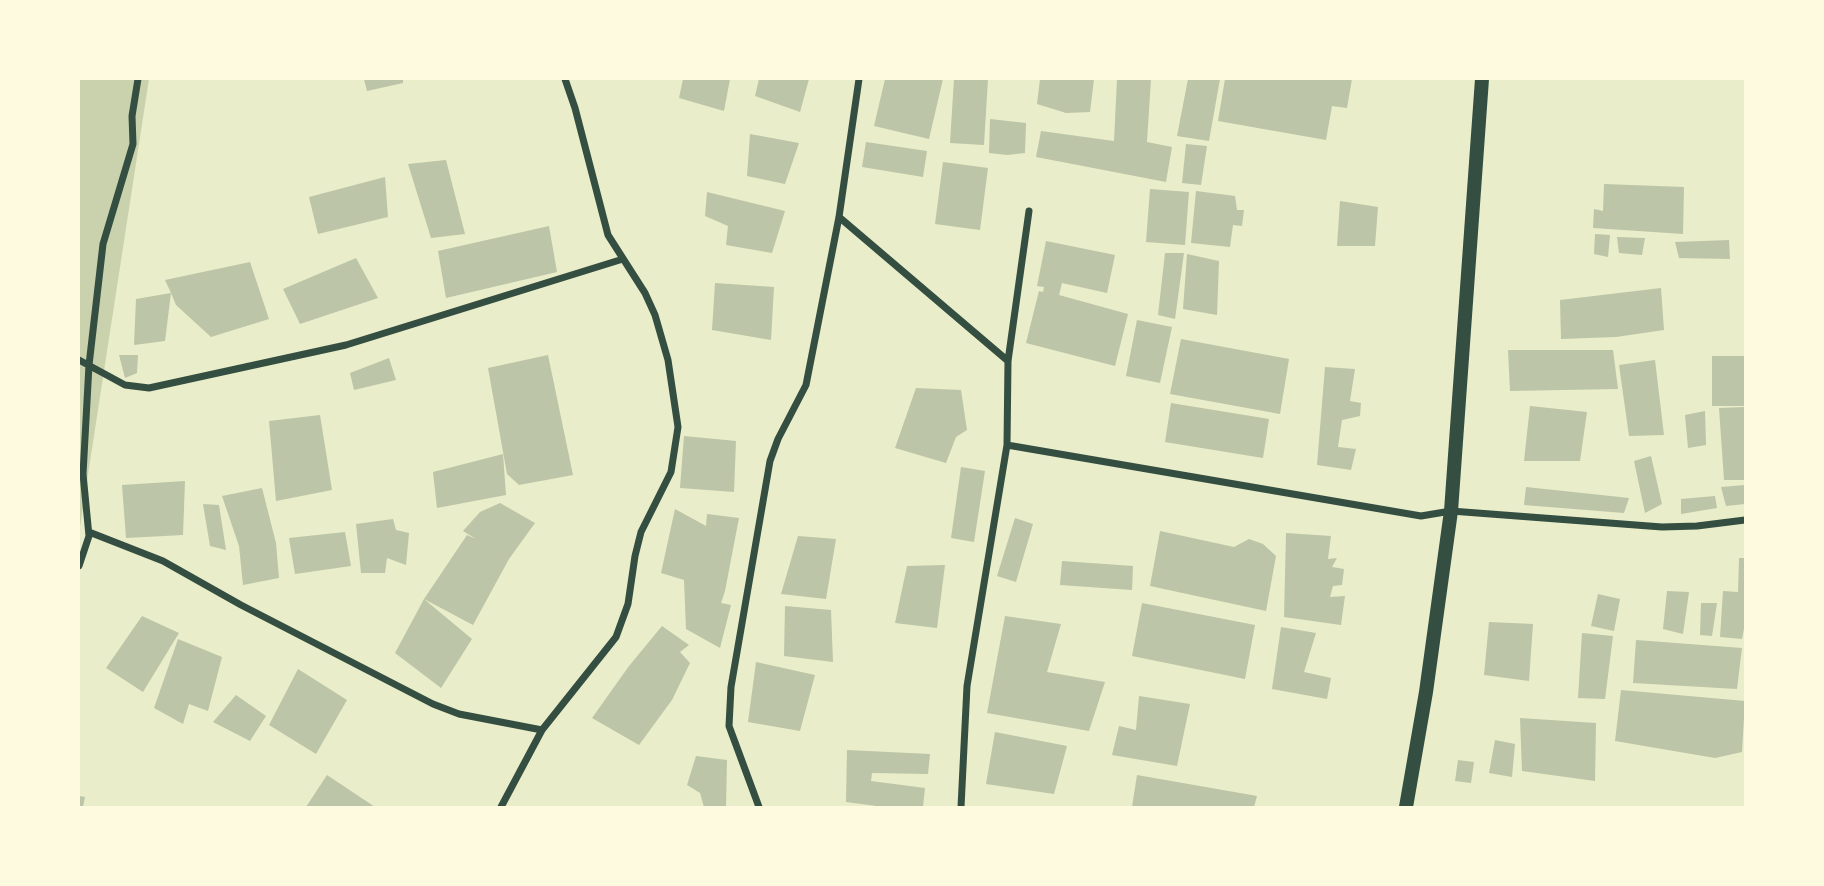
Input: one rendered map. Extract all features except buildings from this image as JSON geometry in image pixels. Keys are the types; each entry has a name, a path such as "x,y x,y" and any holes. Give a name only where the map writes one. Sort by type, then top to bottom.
{"main road":[{"path":"1406,807 1426,692 1451,511 1482,79"}],"street":[{"path":"79,566 89,532 83,474 89,365 103,244 133,144 132,117 138,79"},
{"path":"501,807 542,730 616,636 628,604 641,532 662,495 671,472 678,426 668,360 655,315 645,293 608,234 565,79"},
{"path":"758,807 729,726 731,687 770,461 778,439 806,385 839,217 859,79"},
{"path":"961,807 967,687 1007,445 1009,361 1030,211"},
{"path":"839,217 1009,361"},
{"path":"79,360 125,386 149,388 346,345 623,259"},
{"path":"1007,445 1421,516 1451,511 1662,527 1697,527 1745,520"},
{"path":"89,532 163,561 241,605 433,704 459,714 542,730"}],"green space":[{"path":"79,79 149,79 79,533"}]}
